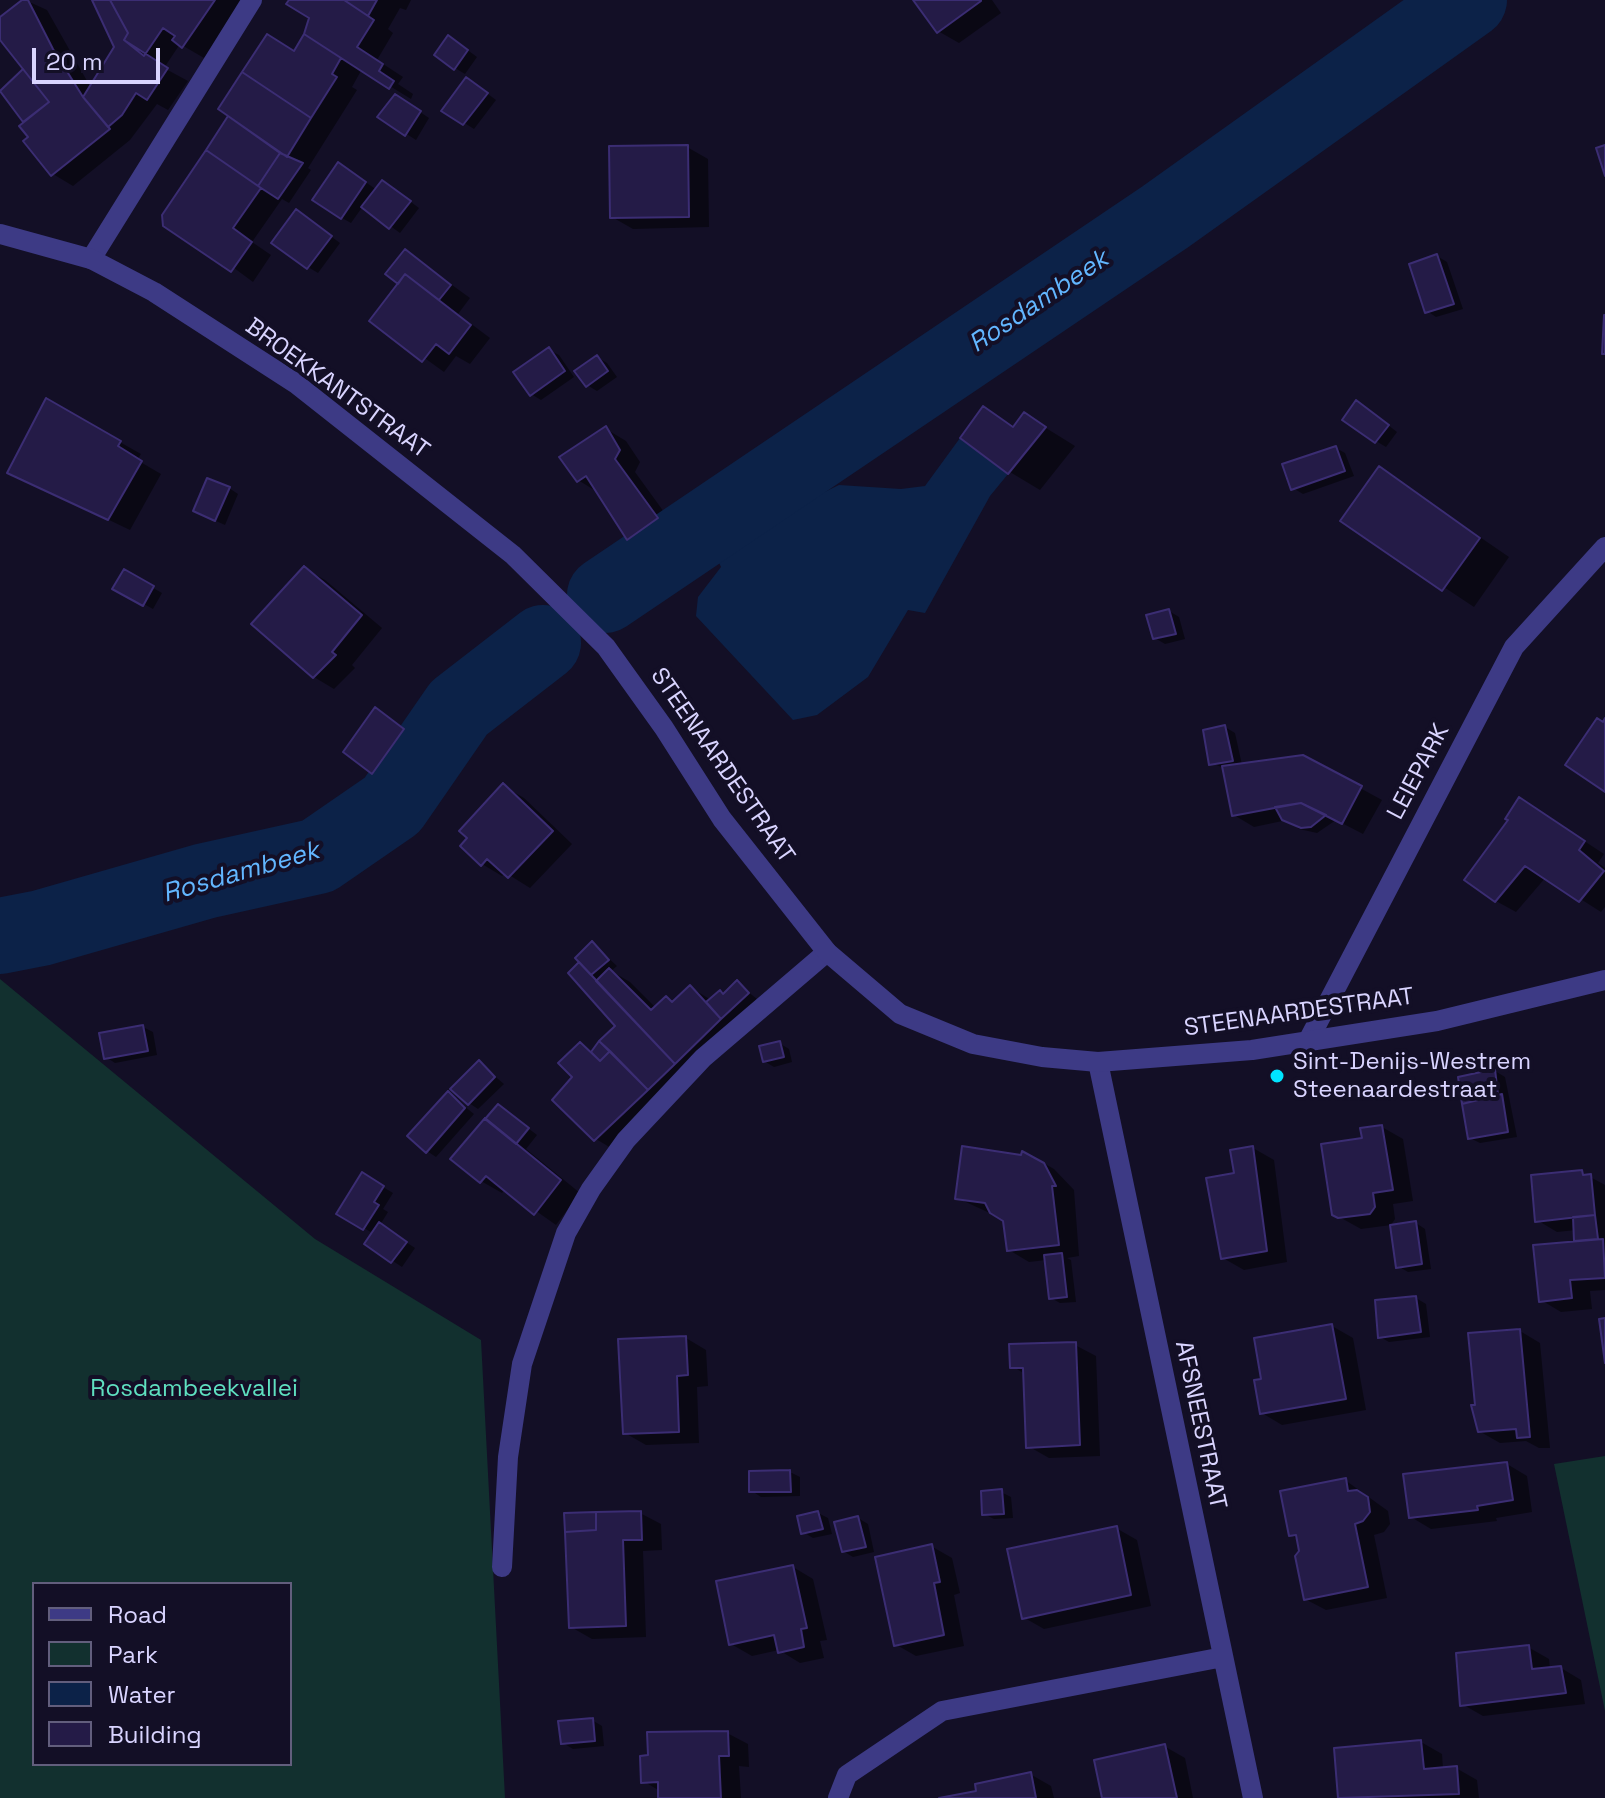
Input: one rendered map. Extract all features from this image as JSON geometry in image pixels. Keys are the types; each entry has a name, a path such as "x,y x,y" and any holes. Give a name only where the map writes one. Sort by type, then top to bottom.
{"street":[{"path":"91,259 252,0"},
{"name":"BROEKKANTSTRAAT","path":"0,234 91,259 154,292 295,383 513,555 606,647"},
{"name":"LEIEPARK","path":"1308,1041 1514,647 1605,547"},
{"name":"STEENAARDESTRAAT","path":"606,647 664,728 722,819 827,952 900,1014 973,1044 1042,1057 1098,1062 1252,1050 1437,1021 1605,980"},
{"path":"502,1567 508,1457 522,1364 566,1233 591,1189 626,1140 703,1058 827,952"},
{"name":"AFSNEESTRAAT","path":"1098,1062 1253,1798"},
{"path":"838,1798 847,1775 942,1711 1223,1657"}],"green space":[{"name":"Rosdambeekvallei","path":"0,979 315,1239 481,1340 505,1798 0,1798"},
{"path":"1605,1456 1605,1711 1554,1464"}],"water":[{"path":"960,438 1008,474 990,496 925,613 908,610 868,677 817,715 793,720 696,616 698,597 721,567 714,552 802,488 812,498 839,485 901,489 925,486"}],"building":[{"path":"22,0 28,0 53,49 83,97 110,129 51,176 23,141 28,137 19,126 49,102 0,40 0,17"},
{"path":"92,0 110,0 128,33 124,40 168,68 147,100 136,93 122,115 108,127 83,97 114,47"},
{"path":"110,0 215,0 182,48 172,40 175,36 163,28 144,56 124,40 128,33"},
{"path":"289,0 344,0 374,20 357,47 383,64 379,71 394,81 389,89 304,34 309,18 286,4"},
{"path":"344,0 377,0 368,16"},
{"path":"913,0 981,0 981,1 937,33"},
{"path":"267,34 294,51 304,34 341,58 332,74 337,77 311,118 242,72"},
{"path":"448,35 468,50 454,70 434,55"},
{"path":"23,69 49,102 23,122 0,91"},
{"path":"242,72 311,118 287,157 218,109"},
{"path":"466,77 488,93 463,125 441,111"},
{"path":"395,94 421,111 405,136 377,117"},
{"path":"228,116 280,153 258,186 206,150"},
{"path":"688,145 689,217 610,218 609,146"},
{"path":"1605,145 1605,176 1596,148"},
{"path":"206,150 261,188 233,228 252,242 231,272 163,226 162,215"},
{"path":"280,153 303,163 278,199 258,186"},
{"path":"338,162 366,182 341,219 312,200"},
{"path":"382,180 411,201 389,229 361,207"},
{"path":"296,209 332,236 307,269 271,243"},
{"path":"405,249 451,285 439,300 405,274 398,284 385,274"},
{"path":"1437,254 1454,304 1425,313 1409,264"},
{"path":"405,274 471,325 449,354 436,344 422,362 369,321"},
{"path":"1604,315 1605,354 1602,354"},
{"path":"549,347 565,371 530,396 513,372"},
{"path":"597,355 608,371 586,387 574,371"},
{"path":"46,398 121,441 118,446 142,461 108,520 7,473"},
{"path":"1356,400 1389,425 1375,443 1342,420"},
{"path":"983,406 1013,427 1024,412 1046,427 1008,474 960,438"},
{"path":"606,426 620,450 615,459 658,518 627,540 586,476 577,482 559,457"},
{"path":"1336,446 1345,471 1291,490 1282,464"},
{"path":"1379,466 1480,538 1442,591 1340,521"},
{"path":"207,478 230,487 215,521 193,511"},
{"path":"304,566 362,615 332,652 336,655 313,678 251,624"},
{"path":"124,569 154,586 143,606 112,589"},
{"path":"1169,609 1176,634 1153,639 1146,615"},
{"path":"375,707 404,729 372,774 343,752"},
{"path":"1597,718 1603,722 1605,718 1605,792 1565,765"},
{"path":"1225,725 1233,761 1209,765 1203,730"},
{"path":"1303,755 1362,786 1342,824 1301,803 1232,816 1222,766"},
{"path":"503,783 553,831 508,878 487,859 481,866 460,846 467,838 459,831"},
{"path":"1519,797 1585,841 1579,850 1604,871 1579,902 1525,866 1495,902 1464,880 1508,820 1505,819"},
{"path":"1301,803 1326,815 1311,827 1301,828 1282,820 1275,807"},
{"path":"592,941 609,960 591,975 575,958"},
{"path":"579,962 675,1064 648,1090 599,1041 615,1026 568,973"},
{"path":"609,968 651,1010 666,996 672,1002 690,985 721,1019 675,1064 596,981"},
{"path":"737,980 749,993 721,1019 706,1002 720,990 723,994"},
{"path":"143,1025 148,1051 104,1059 99,1033"},
{"path":"599,1041 610,1051 600,1061 591,1052"},
{"path":"780,1041 784,1057 763,1062 759,1046"},
{"path":"580,1042 600,1061 610,1051 648,1090 594,1141 552,1100 572,1077 558,1063"},
{"path":"479,1060 495,1077 468,1105 450,1089"},
{"path":"1495,1069 1498,1095 1462,1104 1458,1077"},
{"path":"448,1091 465,1108 426,1153 407,1136"},
{"path":"1502,1094 1508,1132 1468,1139 1462,1104"},
{"path":"498,1104 529,1128 516,1144 485,1119"},
{"path":"485,1118 561,1180 534,1215 486,1176 480,1183 450,1159"},
{"path":"1382,1125 1393,1190 1373,1193 1375,1207 1370,1214 1338,1218 1332,1215 1321,1144 1362,1138 1360,1128"},
{"path":"962,1146 1021,1155 1022,1151 1044,1163 1056,1186 1052,1186 1059,1245 1007,1251 1003,1221 990,1213 985,1203 955,1199"},
{"path":"1253,1146 1267,1251 1221,1259 1206,1178 1234,1173 1230,1150"},
{"path":"1582,1170 1583,1175 1591,1174 1595,1215 1535,1222 1531,1175"},
{"path":"362,1172 384,1186 374,1202 379,1205 363,1230 336,1214"},
{"path":"1595,1215 1598,1239 1574,1241 1573,1217"},
{"path":"1416,1221 1422,1264 1396,1268 1390,1225"},
{"path":"379,1222 407,1242 391,1263 364,1244"},
{"path":"1603,1239 1605,1278 1570,1280 1572,1298 1539,1302 1533,1245"},
{"path":"1062,1253 1067,1297 1049,1299 1044,1255"},
{"path":"1416,1296 1421,1332 1378,1338 1375,1300"},
{"path":"1605,1318 1605,1363 1599,1319"},
{"path":"1332,1324 1346,1399 1260,1414 1254,1380 1261,1379 1254,1338"},
{"path":"1520,1329 1530,1437 1517,1438 1516,1429 1478,1432 1471,1405 1475,1405 1468,1333"},
{"path":"686,1336 688,1375 677,1376 679,1432 623,1434 618,1339"},
{"path":"1076,1342 1080,1445 1026,1448 1023,1368 1010,1368 1009,1344"},
{"path":"1507,1462 1513,1500 1477,1506 1478,1510 1409,1518 1403,1474"},
{"path":"790,1470 791,1492 749,1492 749,1471"},
{"path":"1346,1478 1348,1491 1357,1490 1368,1497 1370,1512 1363,1521 1355,1524 1368,1587 1304,1600 1295,1556 1299,1551 1296,1535 1289,1536 1280,1491"},
{"path":"1002,1489 1004,1514 982,1515 981,1491"},
{"path":"641,1511 642,1540 623,1540 626,1626 569,1628 565,1532 596,1530 596,1512"},
{"path":"818,1511 823,1529 801,1534 797,1516"},
{"path":"596,1512 596,1530 565,1532 564,1513"},
{"path":"858,1516 866,1547 842,1552 834,1522"},
{"path":"1117,1526 1131,1595 1022,1619 1007,1549"},
{"path":"932,1544 940,1582 934,1583 944,1635 894,1646 875,1557"},
{"path":"793,1565 807,1628 801,1629 804,1647 778,1653 774,1635 729,1645 716,1581"},
{"path":"1529,1645 1532,1669 1561,1666 1566,1693 1460,1706 1456,1653"},
{"path":"593,1718 595,1741 561,1744 558,1721"},
{"path":"728,1731 729,1756 719,1756 721,1798 658,1798 658,1782 641,1783 640,1756 648,1755 647,1732"},
{"path":"1421,1740 1424,1769 1457,1766 1459,1794 1338,1798 1334,1748"},
{"path":"1165,1744 1177,1798 1102,1798 1094,1760"},
{"path":"1031,1772 1036,1798 939,1798 976,1791 975,1784"}],"waterway":[{"name":"Rosdambeek","path":"605,595 1165,217 1469,0"},
{"path":"747,499 763,519"},
{"name":"Rosdambeek","path":"0,936 41,928 205,881 318,856 392,805 459,708 543,643"}],"place":[{"name":"Sint-Denijs-Westrem Steenaardestraat","path":"1277,1076"}]}
